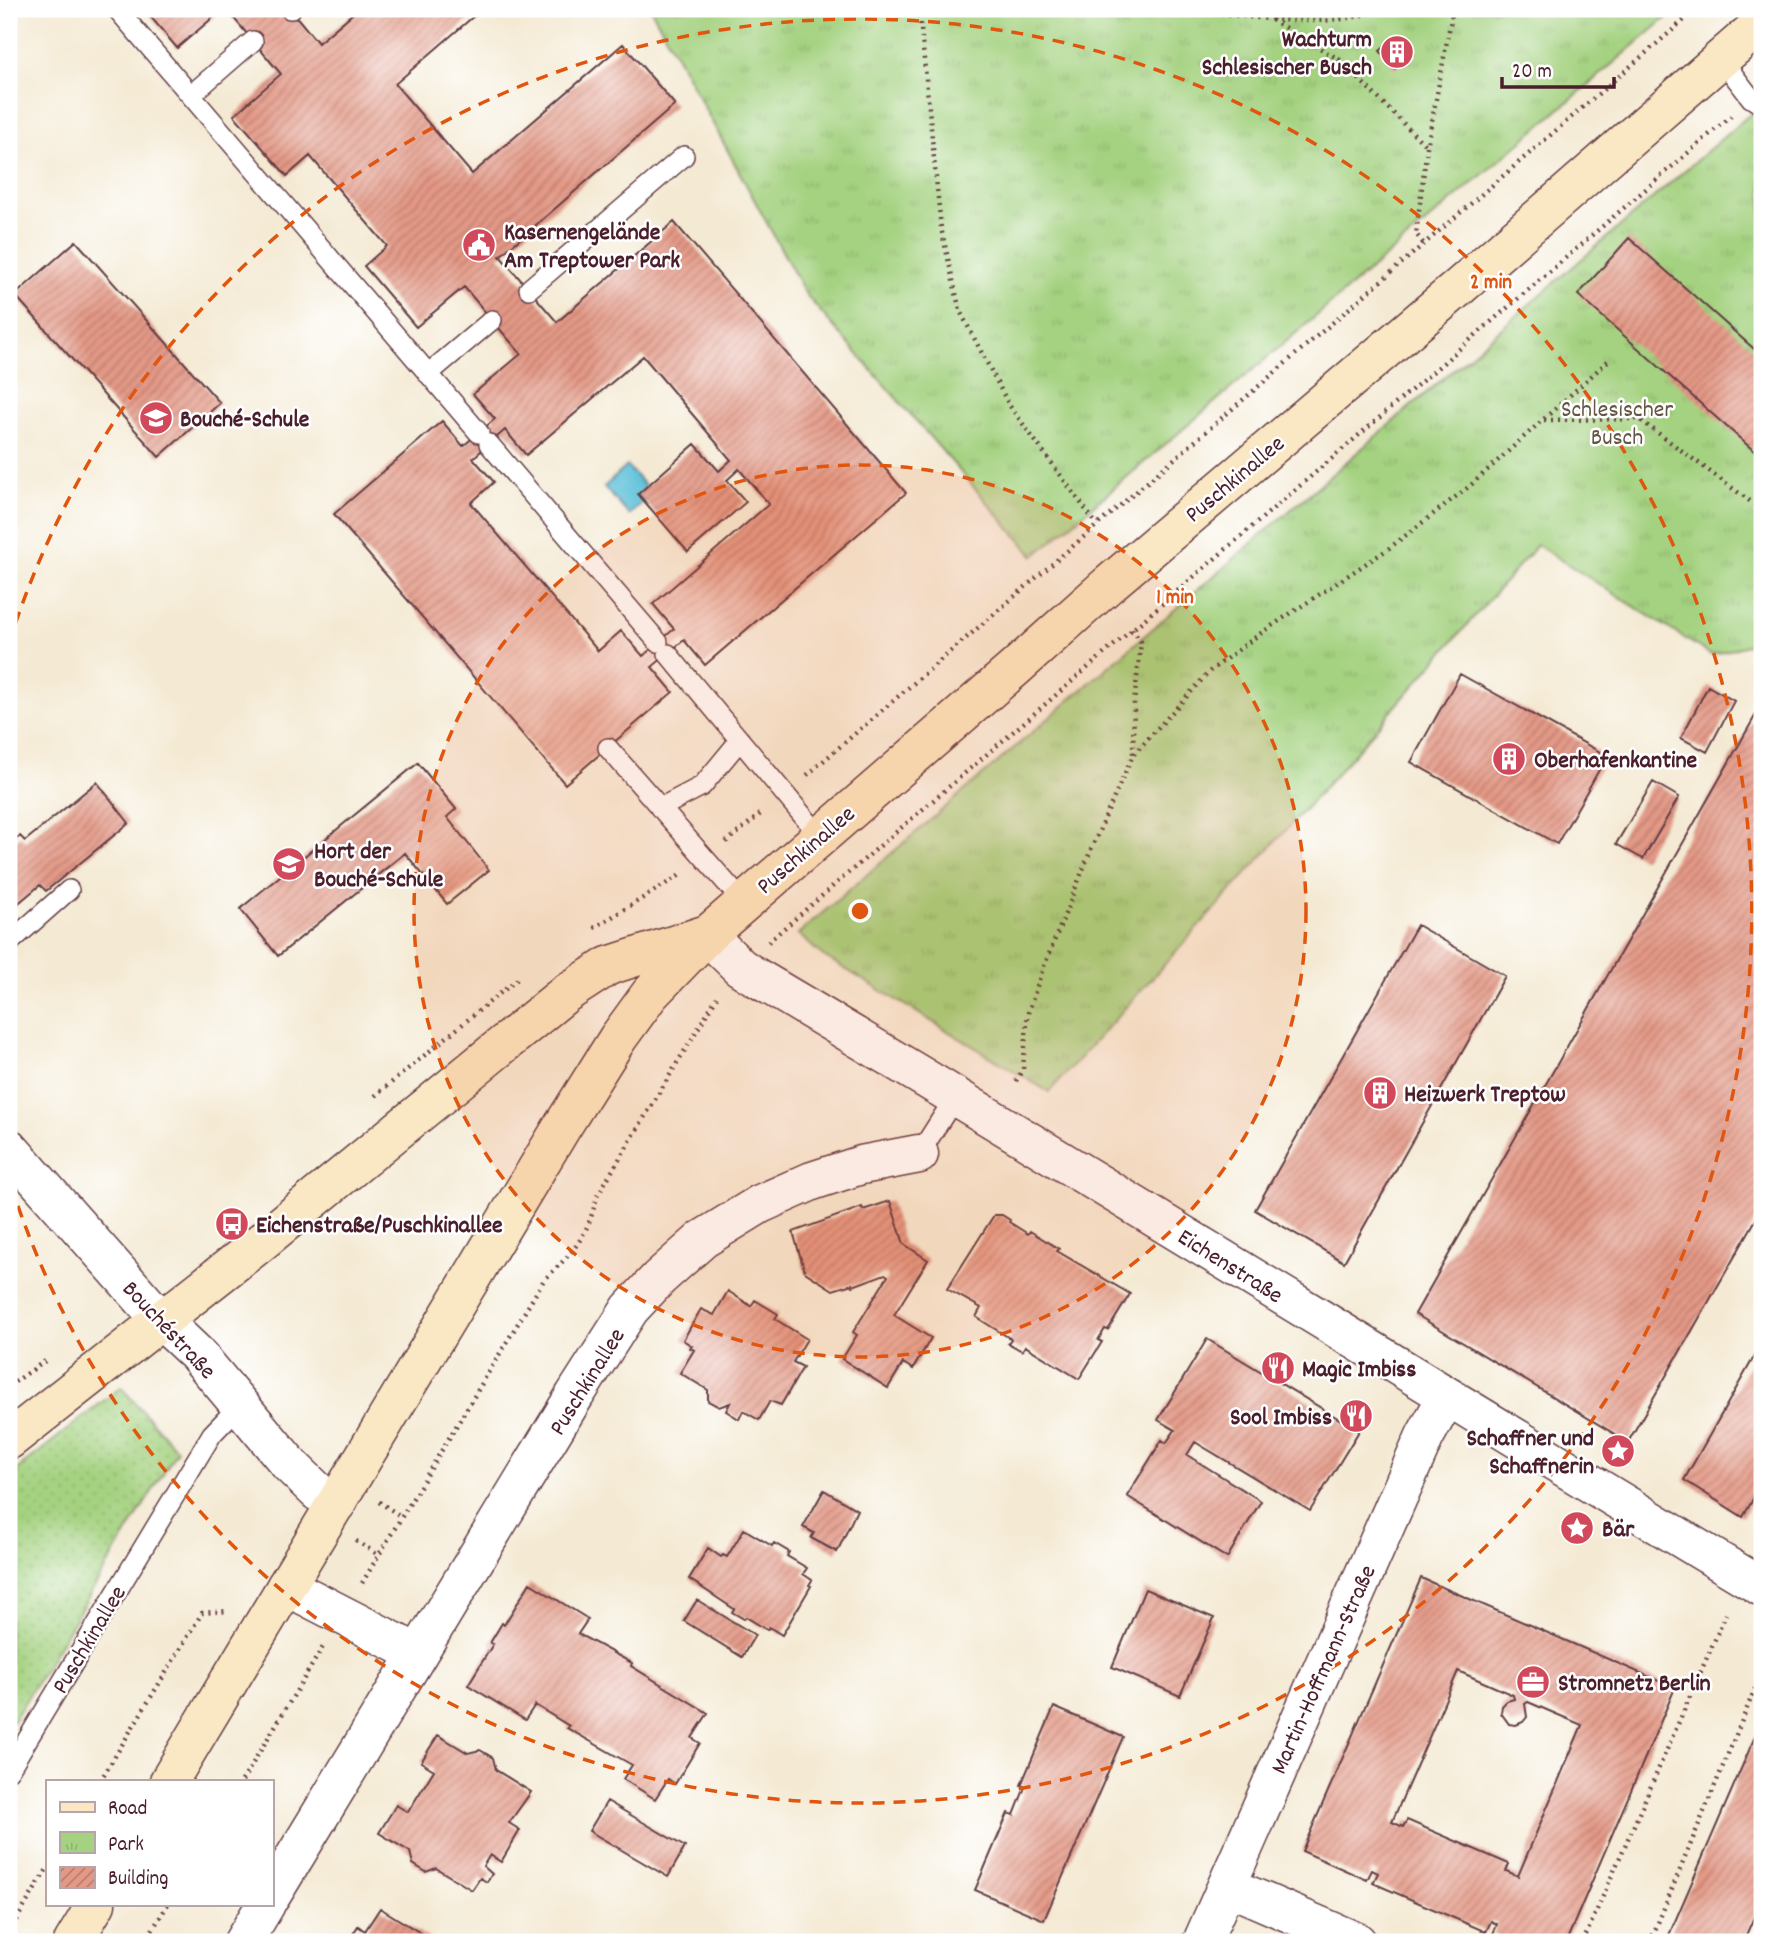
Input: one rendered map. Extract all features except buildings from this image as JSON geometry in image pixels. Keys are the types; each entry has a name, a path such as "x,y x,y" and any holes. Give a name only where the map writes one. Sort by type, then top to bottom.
{"main road":[{"name":"Puschkinallee","path":"170,1780 562,1127 618,1038 650,994 707,935 819,835 1762,23"},
{"name":"Puschkinallee","path":"9,1440 260,1243 565,994 608,966 707,935"},
{"path":"73,1942 95,1906"}],"street":[{"name":"Eichenstraße","path":"707,935 740,967 956,1096 1446,1398 1762,1587"},
{"name":"Bouchéstraße","path":"9,1148 161,1320 197,1354 290,1465 318,1492 337,1503"},
{"name":"Puschkinallee","path":"273,1893 630,1310 659,1278 703,1240 760,1204 812,1181 861,1166 919,1154"},
{"name":"Martin-Hoffmann-Straße","path":"1202,1942 1425,1436 1446,1398"},
{"path":"280,1596 342,1616 418,1654"},
{"path":"1227,1885 1357,1942"},
{"path":"243,1942 265,1906"}],"lane":[{"path":"117,9 663,648 819,835"},
{"path":"191,95 253,41"},
{"path":"1721,59 1757,101"},
{"path":"529,289 684,156"},
{"path":"428,374 492,320"},
{"path":"660,807 702,786 740,740"},
{"path":"608,748 744,903"},
{"path":"9,943 69,890"},
{"name":"Puschkinallee","path":"919,1154 956,1096"},
{"name":"Puschkinallee","path":"9,1770 212,1434 239,1406"}],"path":[{"path":"919,9 941,228 960,312 1009,405 1097,525"},
{"path":"1187,9 1272,20 1332,19 1380,9"},
{"path":"1423,243 1416,233 1427,147 1452,9"},
{"path":"1679,9 1682,22"},
{"path":"706,860 1697,9"},
{"path":"1272,20 1340,60 1427,147"},
{"path":"777,934 1132,628 1757,101"},
{"path":"1016,1081 1024,1069 1028,1013 1041,974 1092,847 1133,755 1210,671 1261,633 1388,549 1471,485 1610,359"},
{"path":"1543,421 1639,419 1762,510"},
{"path":"1132,628 1140,642 1134,703 1133,755"},
{"path":"243,1780 544,1280 582,1241 591,1222 597,1196 712,1005"},
{"path":"9,1387 38,1363"},
{"path":"101,1780 202,1613 280,1596"},
{"path":"1583,1942 1726,1614"},
{"path":"1650,1942 1762,1672"},
{"path":"9,1932 46,1871"},
{"path":"145,1942 168,1906"}],"green space":[{"path":"651,9 1677,9 1034,556 806,295"},
{"name":"Schlesischer Busch","path":"1762,104 1762,641 1711,655 1537,545 1331,780 1049,1092 822,955 798,934"},
{"path":"121,1387 177,1450 9,1728 9,1476"}],"water":[{"path":"627,466 646,487 638,494 644,501 629,515 604,487"}],"place":[{"name":"Wachturm Schlesischer Busch","path":"1397,52"},
{"name":"Kasernengelände Am Treptower Park","path":"479,245"},
{"name":"Bouché-Schule","path":"156,418"},
{"name":"Oberhafenkantine","path":"1509,759"},
{"name":"Hort der Bouché-Schule","path":"289,864"},
{"name":"Heizwerk Treptow","path":"1380,1093"},
{"name":"Eichenstraße/Puschkinallee","path":"232,1224"},
{"name":"Magic Imbiss","path":"1278,1368"},
{"name":"Sool Imbiss","path":"1356,1416"},
{"name":"Schaffner und Schaffnerin","path":"1618,1451"},
{"name":"Bär","path":"1577,1528"},
{"name":"Stromnetz Berlin","path":"1533,1682"}]}
